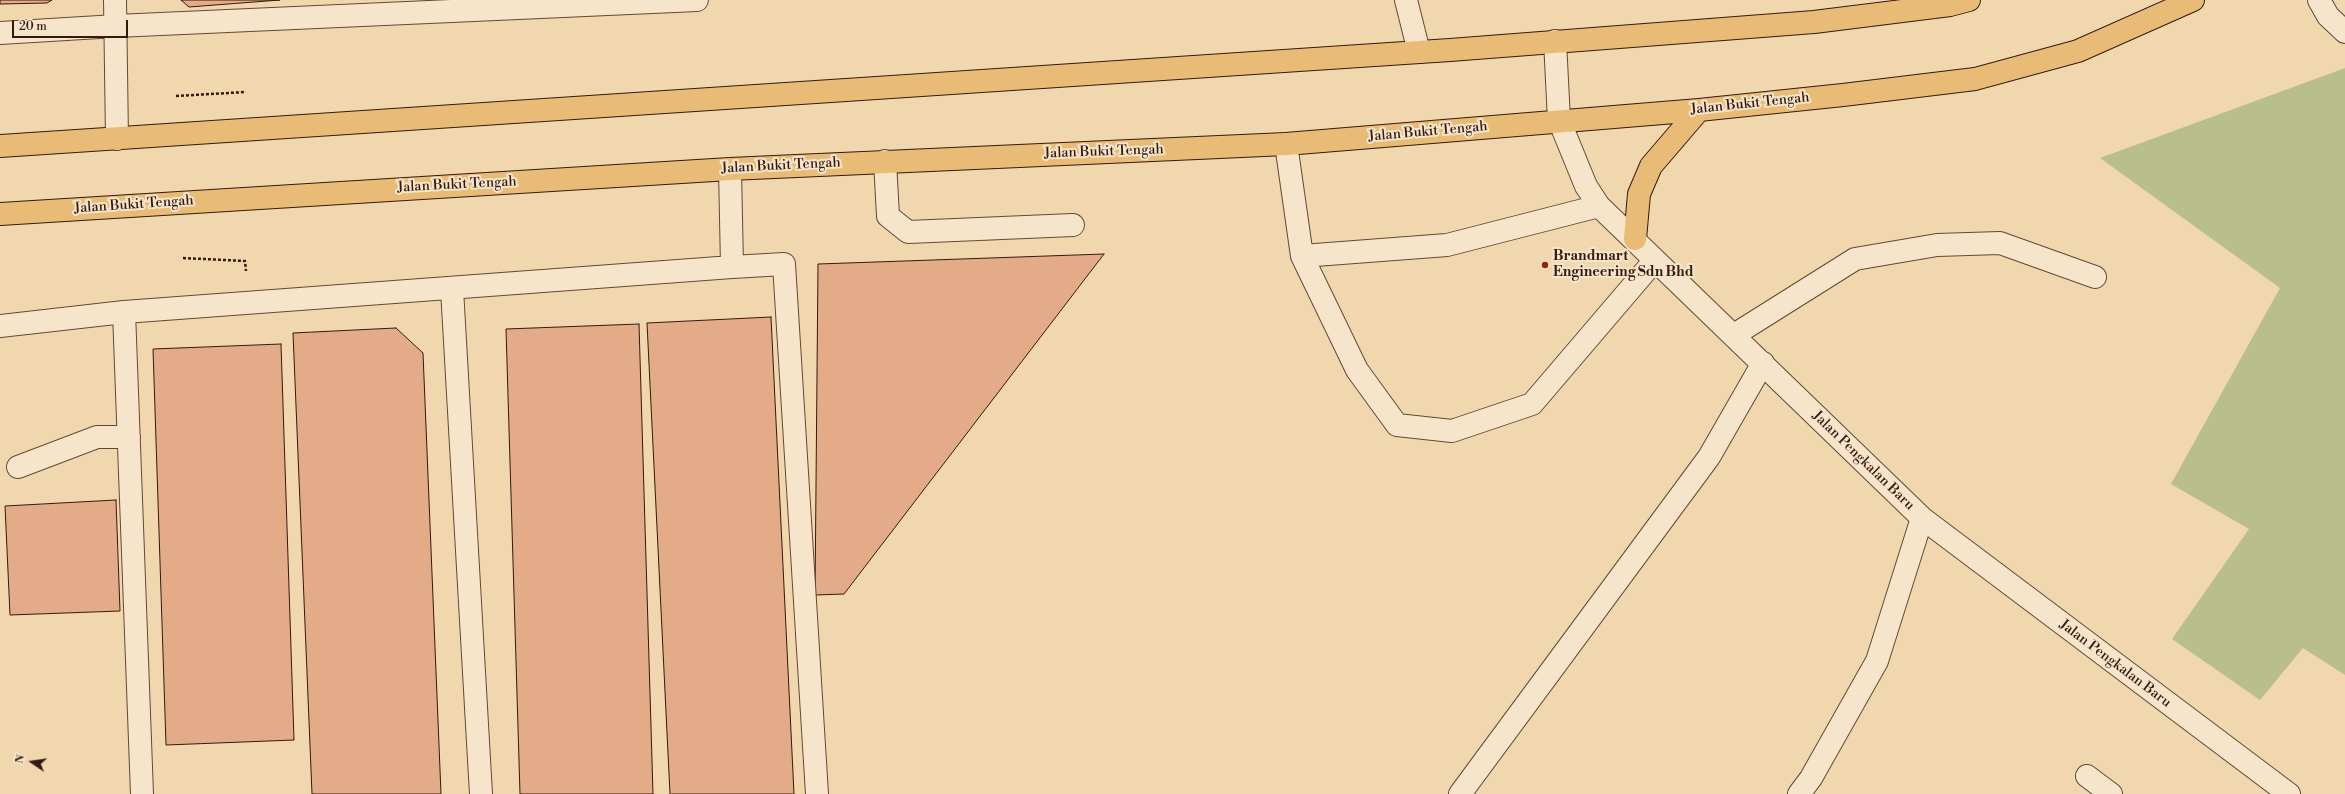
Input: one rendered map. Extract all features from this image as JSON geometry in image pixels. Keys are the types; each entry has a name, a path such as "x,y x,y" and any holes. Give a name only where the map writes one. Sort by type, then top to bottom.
{"highway":[{"path":"0,146 1419,52 1814,22 1950,5 1969,0"},
{"name":"Jalan Bukit Tengah","path":"0,214 730,169 1286,144 1560,120 1699,110 1975,79 2078,51 2193,0"},
{"path":"1635,239 1639,194 1652,166 1699,110"}],"street":[{"path":"115,0 117,139"},
{"path":"0,33 116,26 697,0"},
{"path":"1406,0 1419,52"},
{"path":"2319,0 2328,16 2345,32"},
{"name":"Jalan Pengkalan Baru","path":"1555,41 1560,120 1586,186 1599,206 1635,239 1922,518 2280,792"},
{"path":"1286,144 1302,256 1357,370 1397,425 1452,431 1532,404 1655,260"},
{"path":"885,161 888,216 908,232 1073,225"},
{"path":"730,169 732,267"},
{"path":"1302,256 1447,245 1599,206"},
{"path":"1734,335 1854,259 1930,247 2000,243 2095,276"},
{"path":"0,326 124,312 784,264 817,794"},
{"path":"452,289 481,794"},
{"path":"124,312 142,794"},
{"path":"1460,794 1709,457 1763,363"},
{"path":"18,467 97,437 129,437"},
{"path":"1799,794 1811,778 1877,662 1922,518"},
{"path":"2087,776 2111,794"}],"path":[{"path":"176,96 246,92"},
{"path":"183,258 245,261"}],"green space":[{"path":"2345,68 2345,675 2303,648 2260,700 2172,639 2249,529 2171,484 2280,288 2100,158"}],"building":[{"path":"0,0 52,0 47,3 0,4"},
{"path":"181,0 280,0 189,7"},
{"path":"1104,254 844,594 815,595 818,264"},
{"path":"771,317 794,794 670,794 647,323"},
{"path":"639,324 653,794 520,794 506,329"},
{"path":"396,328 423,353 441,794 312,794 293,333"},
{"path":"281,344 294,740 166,745 153,349"},
{"path":"116,500 120,611 10,615 5,506"}],"place":[{"name":"Brandmart Engineering Sdn Bhd","path":"1545,265"}]}
